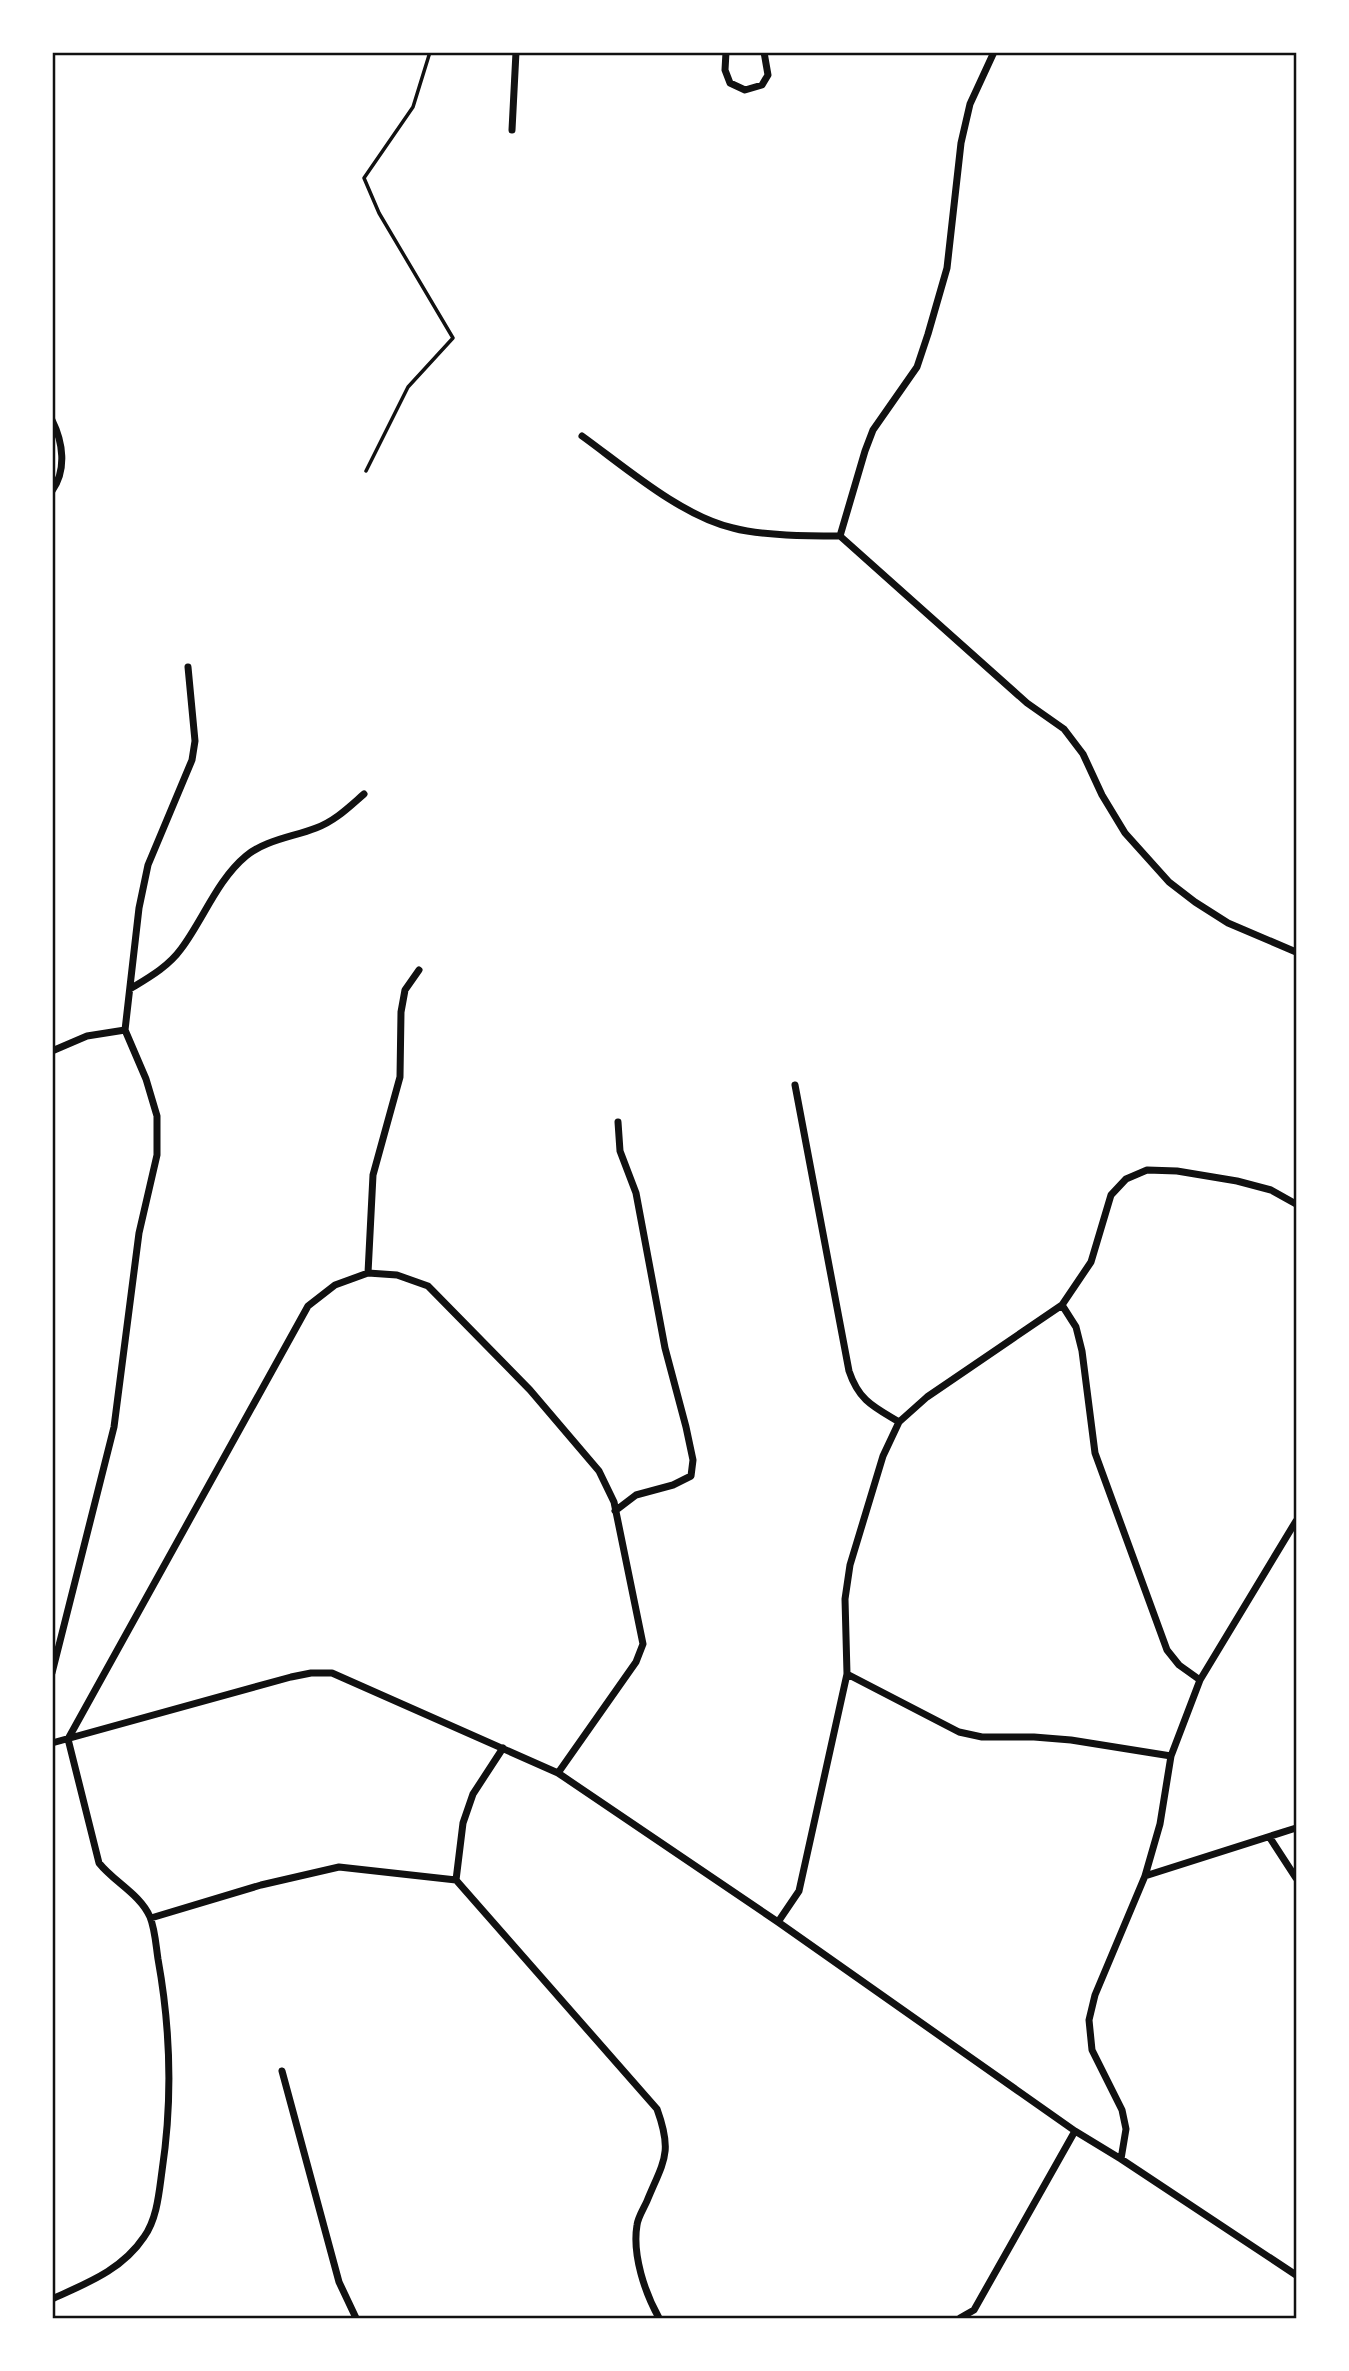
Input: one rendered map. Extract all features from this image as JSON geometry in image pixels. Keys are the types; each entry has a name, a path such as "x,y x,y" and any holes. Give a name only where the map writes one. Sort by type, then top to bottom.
{"street":[{"path":"512,130 516,52"},
{"path":"726,52 725,70 730,83 745,90 762,85 768,75 764,52"},
{"path":"840,536 864,451 873,430 916,366 928,334 947,268 964,130 970,104 994,52"},
{"path":"52,420 59,435 62,467 59,482 52,491"},
{"path":"582,436 688,511 733,528 801,536 840,536 1027,703 1064,729 1083,754 1102,795 1125,833 1169,882 1228,923 1297,952"},
{"path":"52,1673 114,1427 139,1233 157,1155 157,1116 146,1079 125,1030 139,908 148,865 192,760 195,741 188,667"},
{"path":"130,989 164,967 180,951 228,876 245,857 257,849 338,817 364,794"},
{"path":"368,1273 373,1175 400,1077 401,1012 405,990 419,971"},
{"path":"52,1051 87,1036 125,1030"},
{"path":"795,1084 854,1385 864,1401 899,1422"},
{"path":"615,1511 636,1495 673,1485 691,1476 693,1460 687,1427 665,1348 636,1193 620,1151 618,1122"},
{"path":"778,1922 799,1891 847,1674 845,1598 850,1565 883,1457 899,1422 927,1397 1062,1305 1091,1262 1111,1195 1126,1179 1147,1170 1177,1171 1237,1181 1271,1191 1297,1204"},
{"path":"52,2299 104,2275 129,2257 146,2235 158,2203 168,2132 171,2059 165,2000 151,1918 141,1901 110,1876 99,1863 68,1740 308,1306 335,1285 368,1273 397,1275 428,1286 530,1390 599,1471 614,1502 643,1644 636,1662 558,1773"},
{"path":"1062,1305 1076,1327 1082,1351 1095,1452 1112,1501 1167,1650 1179,1665 1200,1680"},
{"path":"1121,2159 1126,2129 1122,2110 1093,2050 1089,2020 1095,1995 1145,1875 1160,1824 1171,1756 1200,1680 1297,1521"},
{"path":"52,1743 311,1672 332,1673 558,1773 778,1922 1075,2131 1297,2275"},
{"path":"847,1674 959,1732 982,1737 1072,1740 1171,1756"},
{"path":"456,1881 463,1823 472,1794 503,1748"},
{"path":"1145,1875 1297,1828"},
{"path":"1270,1838 1297,1878"},
{"path":"151,1918 261,1885 340,1867 456,1881 657,2109 665,2130 667,2154 637,2224 636,2247 649,2302 659,2319"},
{"path":"282,2071 339,2282 356,2319"},
{"path":"960,2319 974,2310 1075,2131"},
{"path":"974,2310 978,2319"}],"path":[{"path":"366,471 408,387 453,338 379,213 364,178 413,107 430,52"}]}
